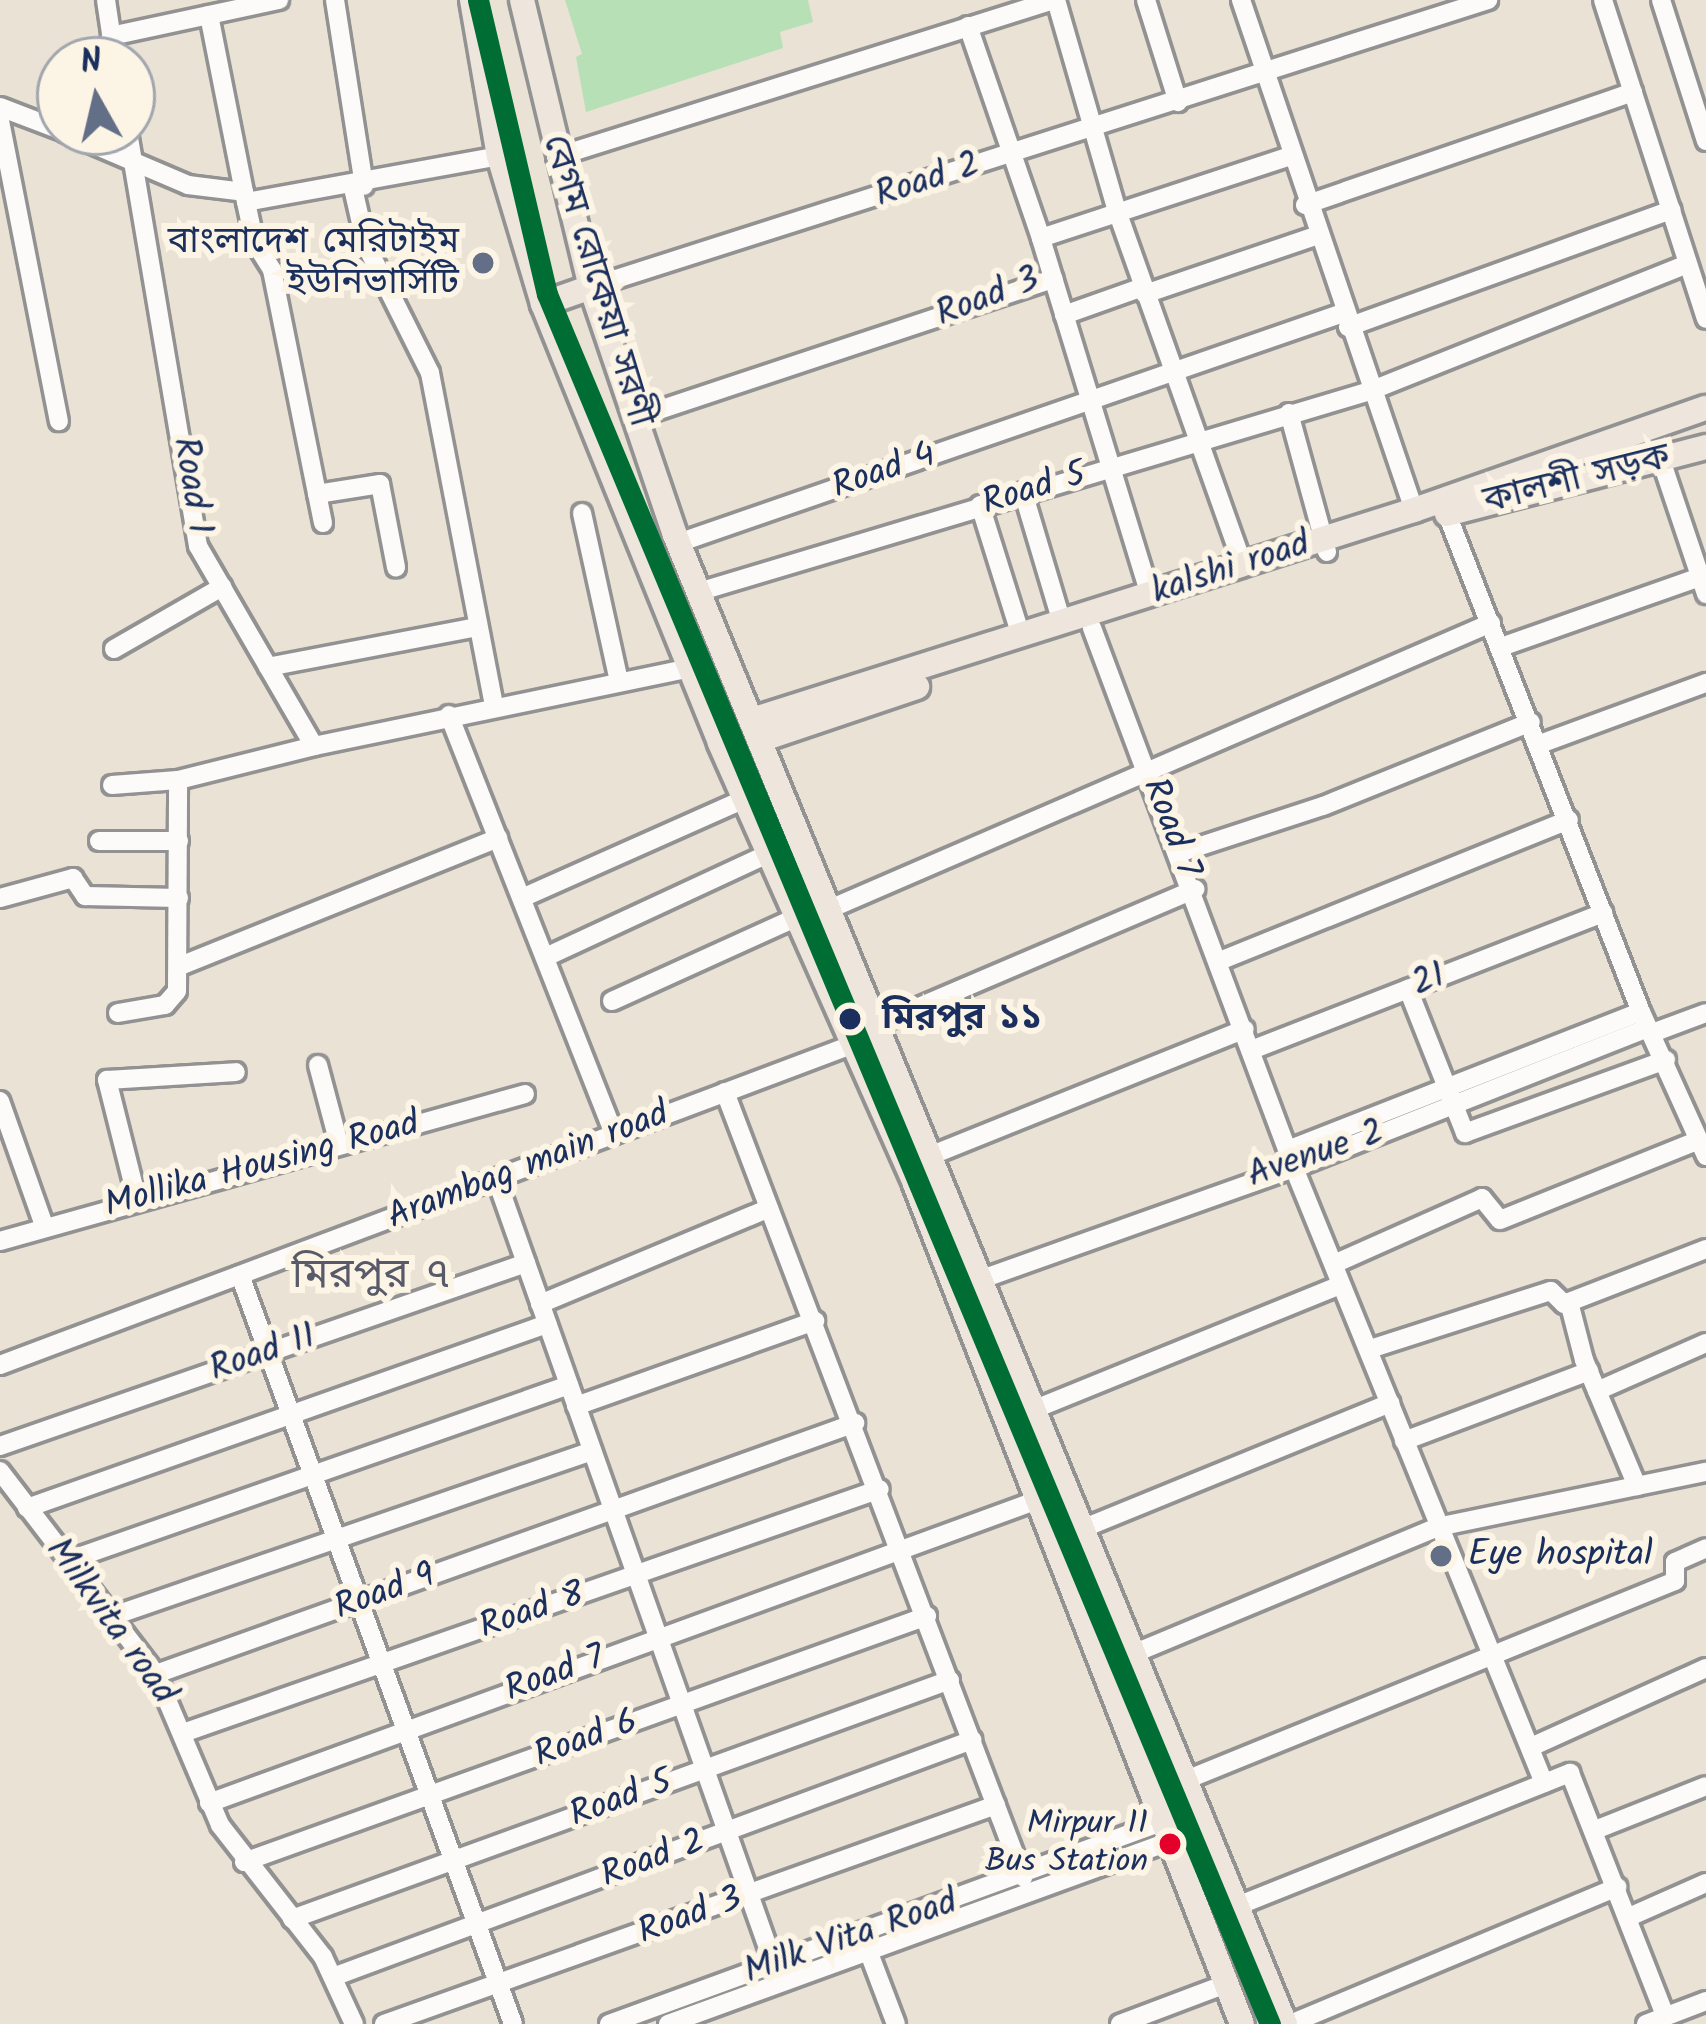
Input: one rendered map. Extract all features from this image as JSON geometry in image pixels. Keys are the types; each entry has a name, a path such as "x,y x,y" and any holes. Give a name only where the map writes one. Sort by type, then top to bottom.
{"main road":[{"name":"বেগম রোকেয়া সরণী","path":"472,0 499,156 543,304 744,799 854,1044 1242,2024"},
{"name":"বেগম রোকেয়া সরণী","path":"522,0 556,157 591,287 678,543 832,908 1287,2024"},
{"path":"543,304 591,287"},
{"name":"kalshi road","path":"756,730 1062,623 1243,566 1325,546 1706,408"},
{"name":"কালশী সড়ক","path":"1325,546 1706,447"},
{"path":"756,730 1092,628 1325,546"}],"street":[{"path":"106,0 111,36 280,0"},
{"path":"335,0 366,245 430,374 494,705"},
{"path":"556,157 1055,0 1117,211 1243,566"},
{"path":"1146,0 1178,102"},
{"path":"1241,0 1315,236 1414,510"},
{"path":"1264,75 1489,0"},
{"path":"1603,0 1706,319"},
{"path":"1661,0 1706,141"},
{"path":"209,15 254,241 272,270 323,523"},
{"path":"968,26 1040,238"},
{"name":"Road 2","path":"591,287 1264,75"},
{"path":"1305,205 1633,92"},
{"path":"0,106 36,121"},
{"path":"0,121 59,421"},
{"path":"125,156 188,185 245,197 359,187 499,156"},
{"name":"Road 3","path":"638,417 1054,279 1040,238 1290,156"},
{"name":"Road 1","path":"133,159 198,546 314,746"},
{"path":"1346,320 1671,210"},
{"path":"1064,315 1315,236"},
{"path":"1370,391 1688,264"},
{"path":"1054,279 1150,595"},
{"name":"Road 4","path":"678,543 1172,368 1346,320"},
{"name":"Road 5","path":"698,592 1370,391"},
{"path":"1289,412 1325,546"},
{"path":"1501,647 1704,582 1659,454"},
{"path":"317,494 380,484 396,567"},
{"path":"1023,492 1062,623"},
{"path":"980,505 1021,637"},
{"path":"582,513 619,681"},
{"path":"1334,1264 1482,1198 1500,1220 1703,1148 1697,1109 1648,1024 1447,514"},
{"path":"114,649 222,586"},
{"path":"832,908 1491,623"},
{"path":"268,667 478,627"},
{"name":"Road 7","path":"1092,628 1182,852 1340,1285 1544,1783"},
{"path":"112,785 178,780 494,705 692,668"},
{"path":"1540,743 1706,682"},
{"path":"449,715 548,956 614,1134"},
{"path":"1182,852 1323,806 1531,722"},
{"path":"118,1012 174,998 180,966 178,780"},
{"path":"521,898 744,799"},
{"path":"1222,960 1569,820"},
{"path":"180,966 497,838"},
{"path":"99,841 178,841"},
{"path":"548,956 768,854"},
{"path":"0,898 74,878 85,896 179,898"},
{"path":"879,1024 1195,889"},
{"name":"21","path":"1254,1049 1603,913"},
{"path":"612,1001 795,918"},
{"path":"1408,989 1449,1096 1471,1132 1666,1060"},
{"name":"Avenue 2","path":"982,1279 1449,1096 1648,1024 1706,1012"},
{"path":"932,1155 1246,1029"},
{"name":"Arambag main road","path":"0,1365 854,1044"},
{"path":"318,1065 339,1144"},
{"path":"136,1199 107,1080 236,1072"},
{"path":"725,1092 880,1489 1023,1876"},
{"name":"Mollika Housing Road","path":"0,1241 136,1199 525,1094"},
{"path":"0,1101 44,1225"},
{"path":"496,1178 774,1965"},
{"path":"540,1304 769,1208"},
{"path":"1569,1302 1706,1249"},
{"name":"Road 11","path":"0,1446 526,1263"},
{"path":"240,1275 512,2024"},
{"path":"1035,1409 1340,1285"},
{"path":"1370,1349 1549,1291 1569,1302 1588,1371 1637,1486"},
{"path":"576,1406 814,1321"},
{"path":"27,1508 547,1324"},
{"path":"1597,1391 1706,1343"},
{"path":"1404,1441 1588,1371"},
{"path":"67,1561 569,1384"},
{"path":"1084,1528 1390,1403"},
{"name":"Road 9","path":"156,1674 854,1423"},
{"path":"110,1617 592,1451"},
{"name":"Milkvita road","path":"0,1471 156,1674 209,1803 244,1862 333,1977 354,2024"},
{"path":"1135,1653 1437,1527 1706,1472"},
{"name":"Road 8","path":"183,1733 880,1489"},
{"name":"Road 7","path":"209,1803 1038,1500"},
{"path":"1186,1780 1675,1581 1675,1562 1706,1548"},
{"name":"Road 6","path":"244,1862 927,1616"},
{"path":"1531,1748 1704,1670"},
{"name":"Road 5","path":"292,1919 950,1679"},
{"name":"Road 2","path":"333,1977 972,1741"},
{"path":"1237,1906 1570,1773 1665,2016"},
{"path":"1595,1830 1706,1786"},
{"name":"Road 3","path":"384,2024 996,1805"},
{"name":"Milk Vita Road","path":"609,2024 1023,1876 1164,1832"},
{"name":"Milk Vita Road","path":"668,2024 869,1952 1164,1832"},
{"path":"1629,1917 1706,1883"},
{"path":"1287,2024 1618,1887"},
{"path":"869,1952 896,2024"},
{"path":"1120,2024 1226,1984"},
{"path":"1646,2024 1706,2001"}],"green space":[{"path":"565,0 808,0 813,22 780,32 783,48 586,112 576,57 582,54"}],"metro line":[{"name":"6","path":"478,0 547,294 1270,2024"}],"place":[{"name":"বাংলাদেশ মেরিটাইম ইউনিভার্সিটি","path":"483,263"},
{"name":"মিরপুর ১১","path":"850,1019"},
{"name":"Eye hospital","path":"1441,1556"},
{"name":"Mirpur 11 Bus Station","path":"1170,1844"}],"district":[{"name":"মিরপুর ৭","path":"371,1276"}]}
